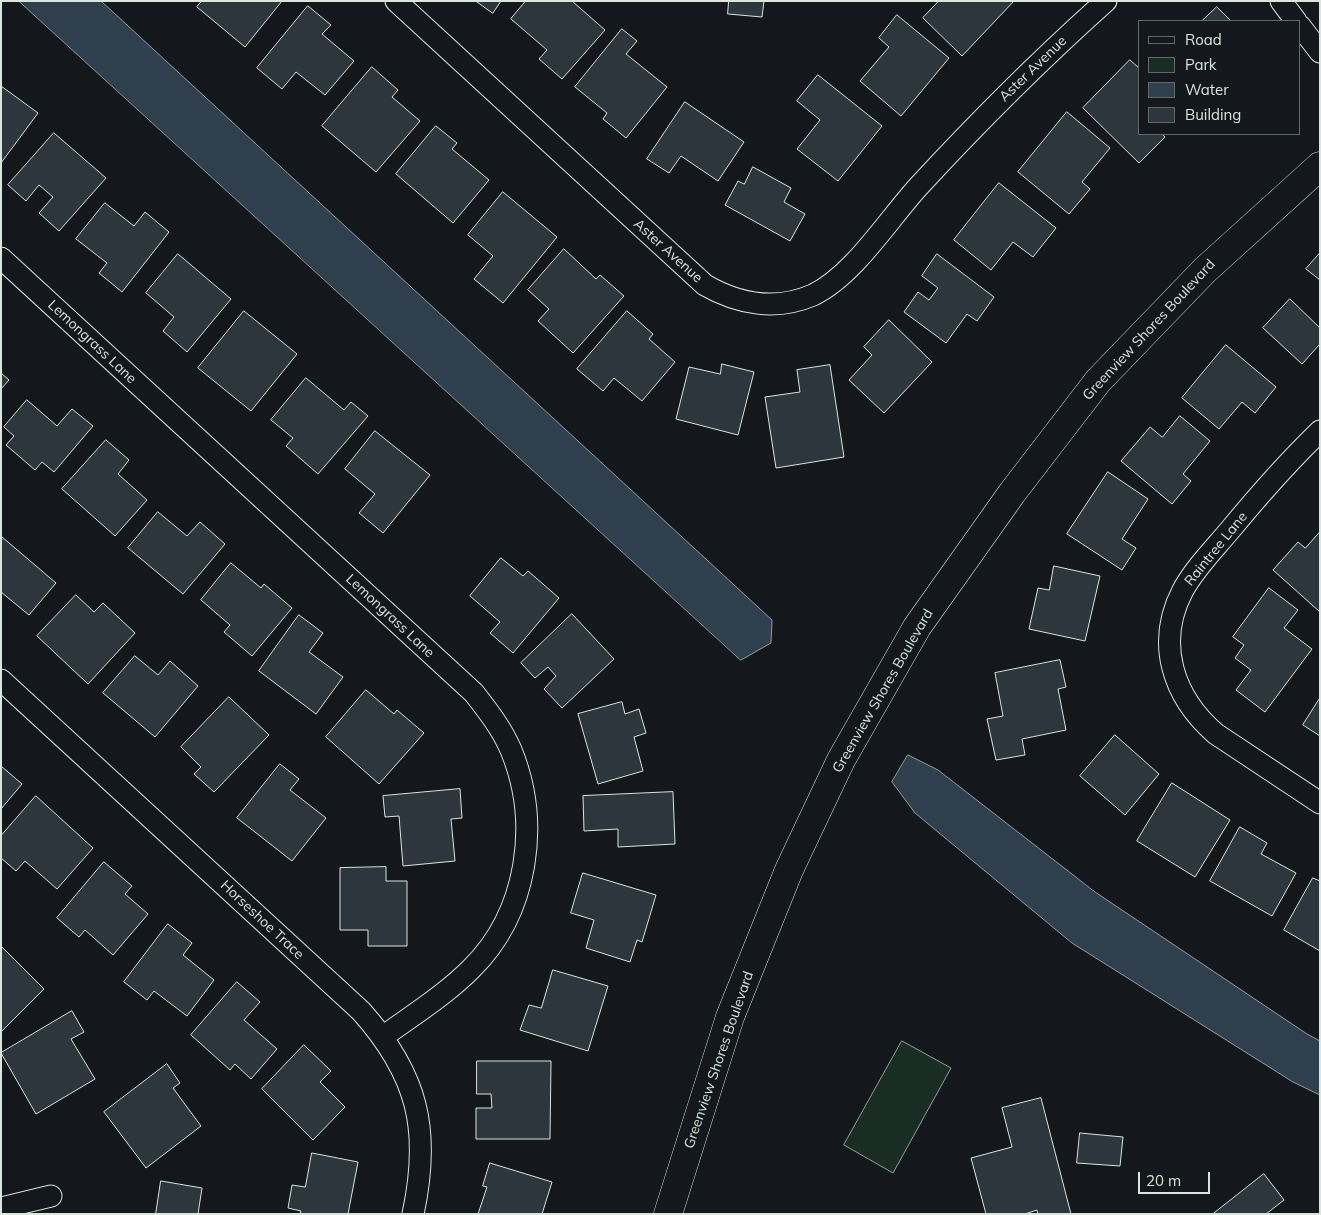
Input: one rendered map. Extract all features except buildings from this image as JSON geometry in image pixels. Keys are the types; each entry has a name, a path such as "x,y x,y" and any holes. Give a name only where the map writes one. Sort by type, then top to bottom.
{"street":[{"name":"Aster Avenue","path":"396,1 704,285 739,300 776,304 812,295 844,274 909,197 984,116 1063,39 1106,1"},
{"path":"1281,1 1295,20"},
{"path":"1301,27 1320,52"},
{"name":"Greenview Shores Boulevard","path":"668,1214 730,1017 789,870 841,760 917,627 1012,493 1098,381 1205,270 1320,166"},
{"name":"Lemongrass Lane","path":"1,258 474,693 495,720 511,749 522,781 527,814 527,848 521,881 509,913 493,942 472,968 384,1036"},
{"name":"Raintree Lane","path":"1320,431 1242,516 1193,575 1183,591 1173,617 1170,636 1170,655 1180,691 1202,721 1216,734 1320,803"},
{"name":"Horseshoe Trace","path":"1,680 361,1011 384,1036 406,1076 418,1116 422,1149 420,1183 413,1214"},
{"path":"1,1208 51,1196"}],"green space":[{"path":"902,1041 951,1068 893,1173 844,1145"}],"water":[{"path":"19,1 101,1 772,620 771,643 741,660"},
{"path":"908,755 938,770 1095,892 1320,1041 1320,1095 1293,1082 1072,943 915,813 892,782"}]}
